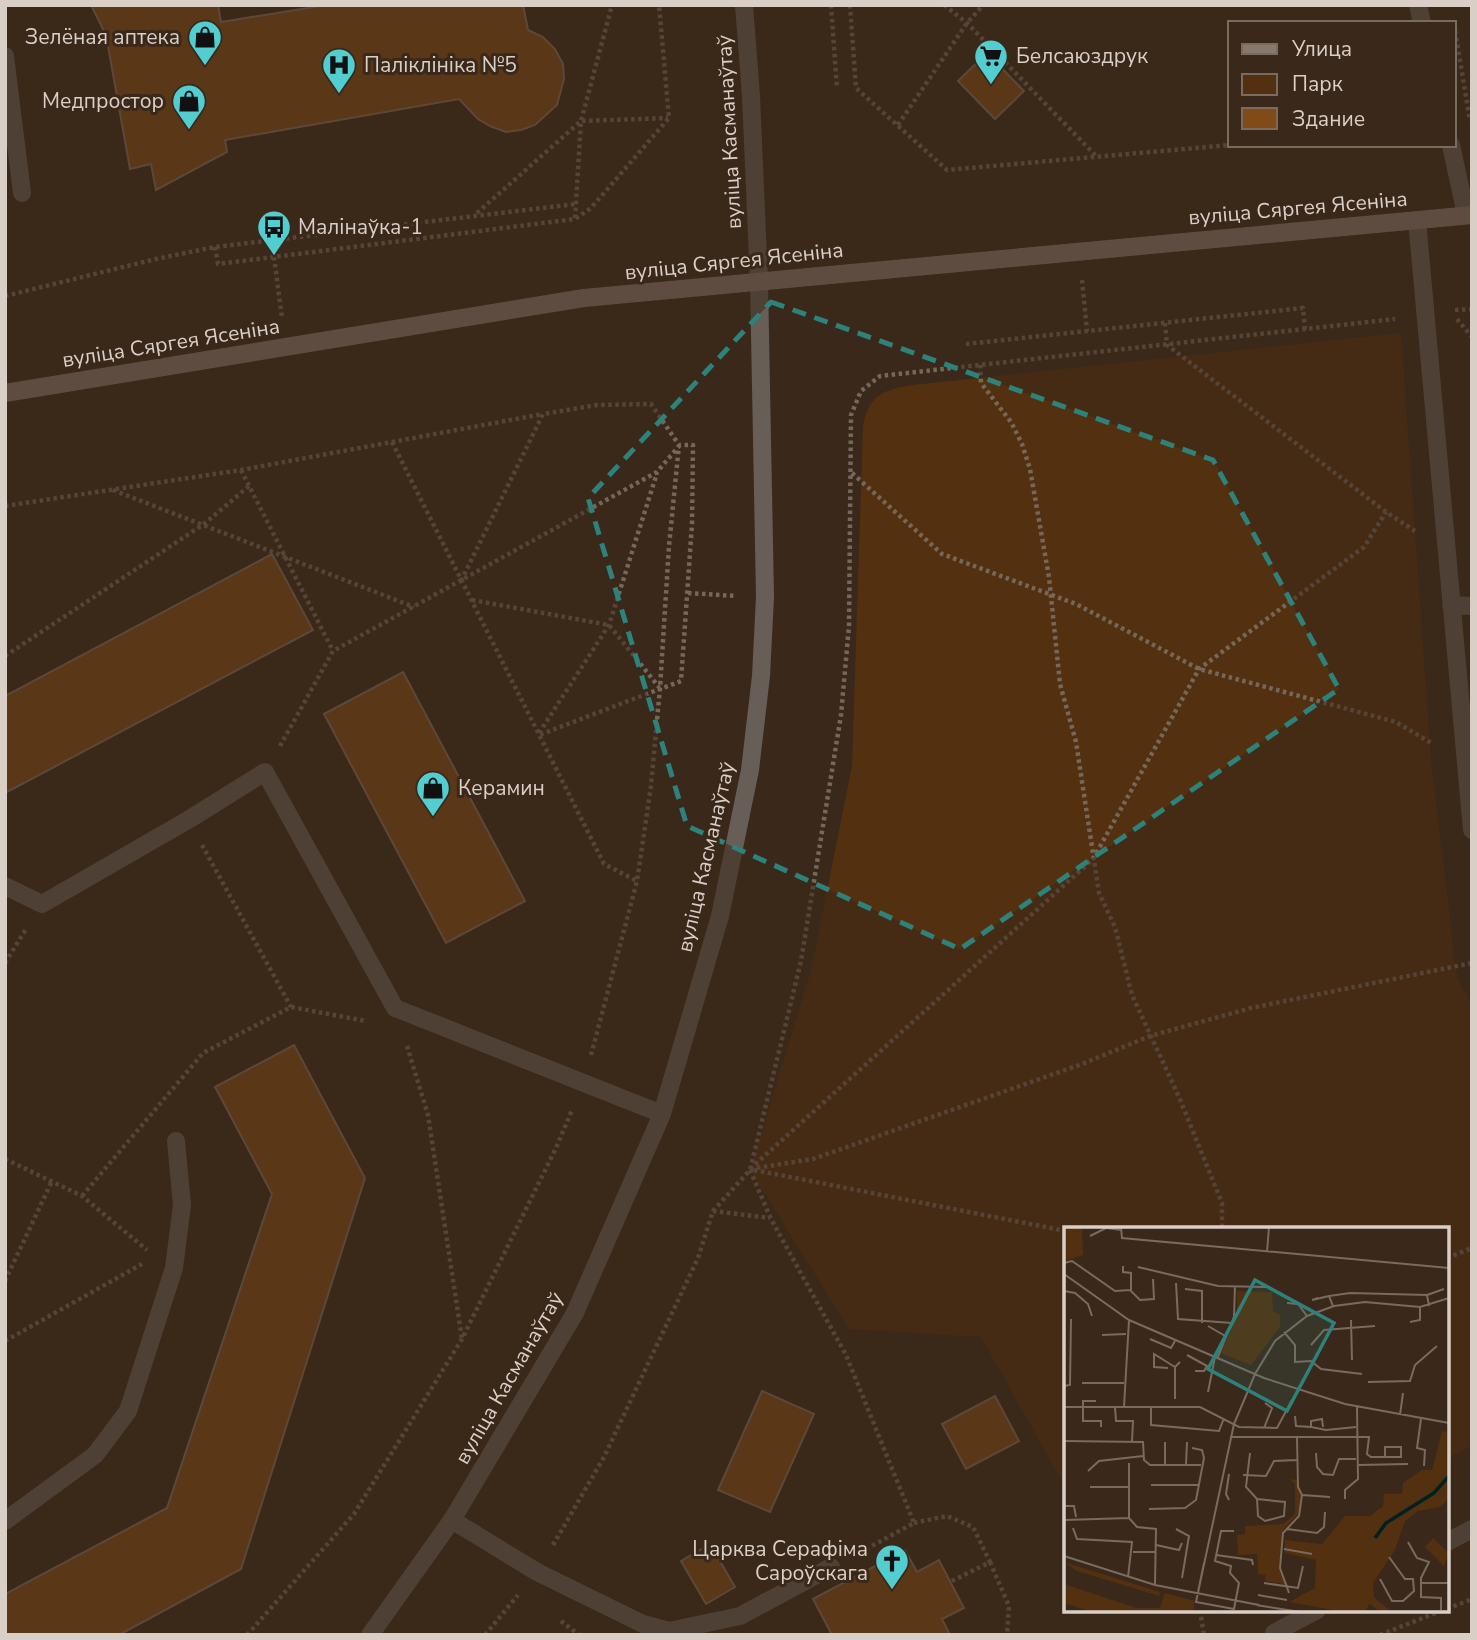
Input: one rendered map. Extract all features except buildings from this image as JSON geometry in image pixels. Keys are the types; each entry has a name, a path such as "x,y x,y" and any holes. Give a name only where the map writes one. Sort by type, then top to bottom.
{"main road":[{"name":"вуліца Сяргея Ясеніна","path":"5,393 584,298 1469,215"}],"street":[{"name":"вуліца Касманаўтаў","path":"370,1635 452,1520 575,1313 662,1114 720,916 737,842 752,757 761,676 765,597 759,281 744,5"},
{"path":"5,56 22,193"},
{"path":"1452,147 1469,215"},
{"path":"1417,220 1472,830"},
{"path":"1451,605 1472,606"},
{"path":"5,886 42,904 265,772 396,1008 662,1114"},
{"path":"5,1521 95,1455 128,1411 174,1268 182,1205 176,1141"},
{"path":"452,1520 537,1572 643,1624 669,1631 740,1616 831,1567"},
{"path":"1449,1541 1472,1530"},
{"path":"1274,1633 1313,1612"}],"path":[{"path":"575,219 581,121 612,5"},
{"path":"215,247 218,264 575,219 591,208 669,118 659,5"},
{"path":"831,5 837,89"},
{"path":"850,5 856,88 947,170 1228,145"},
{"path":"944,5 967,23 1098,158"},
{"path":"898,125 967,23 983,5"},
{"path":"1456,35 1470,121"},
{"path":"475,215 581,121 669,118"},
{"path":"5,296 215,247 576,204"},
{"path":"1079,251 1087,331"},
{"path":"274,257 286,348"},
{"path":"966,344 1303,308 1305,330"},
{"path":"1450,311 1472,337"},
{"path":"914,1523 846,1355 771,1219 750,1170 801,961 841,715 849,626 851,415 862,391 880,376 1427,315"},
{"path":"1166,323 1167,345"},
{"path":"1167,345 1387,512 1446,549"},
{"path":"981,365 981,383 1011,422 1030,469 1045,554 1059,684 1076,742 1100,893 1115,927 1132,995 1179,1097 1222,1203 1222,1227"},
{"path":"5,506 241,470 597,405 651,404 679,445 651,786 636,881 583,1083 556,1149 462,1339 354,1514 247,1635"},
{"path":"461,581 543,414"},
{"path":"392,442 604,864 636,881"},
{"path":"265,772 333,651 657,472 679,445"},
{"path":"539,735 681,681 692,524 693,445 679,445"},
{"path":"241,470 333,651"},
{"path":"539,735 609,625 657,472"},
{"path":"852,473 942,554 1076,604 1199,669 1396,722 1465,763"},
{"path":"5,656 204,524 249,486"},
{"path":"113,490 414,607"},
{"path":"485,1635 537,1572 604,1457 698,1258 713,1210 750,1170 1093,859 1199,669 1364,547 1387,512"},
{"path":"688,593 765,597"},
{"path":"471,600 609,625 660,688"},
{"path":"188,820 291,1007"},
{"path":"5,963 42,904"},
{"path":"750,1170 813,1159 1082,1064 1150,1036 1251,1008 1472,963"},
{"path":"82,1196 203,1053 291,1007 401,1027"},
{"path":"396,1008 428,1115 462,1339"},
{"path":"5,1160 82,1196 155,1257 174,1268"},
{"path":"750,1170 1064,1231"},
{"path":"5,1281 52,1181"},
{"path":"713,1210 771,1219"},
{"path":"1449,1257 1472,1248"},
{"path":"5,1341 155,1257"},
{"path":"831,1567 914,1523 947,1516 973,1527 1010,1606 1007,1635"},
{"path":"950,1582 990,1562"},
{"path":"1449,1608 1472,1599"},
{"path":"1200,1612 1204,1635"},
{"path":"1380,1635 1438,1612"}],"highlighted area":[{"path":"771,302 1213,460 1339,689 960,949 687,826 588,498"}],"green space":[{"path":"1401,333 1431,760 1457,978 1472,1005 1472,1446 1449,1457 1449,1227 1064,1227 1064,1484 981,1337 849,1329 750,1170 811,971 852,766 863,426 873,401 885,392 912,385"}],"place":[{"name":"Зелёная аптека","path":"205,67"},
{"name":"Белсаюздрук","path":"991,86"},
{"name":"Паліклініка №5","path":"339,95"},
{"name":"Медпростор","path":"189,131"},
{"name":"Малінаўка-1","path":"274,257"},
{"name":"Керамин","path":"433,818"},
{"name":"Царква Серафіма Сароўскага","path":"892,1591"}]}
